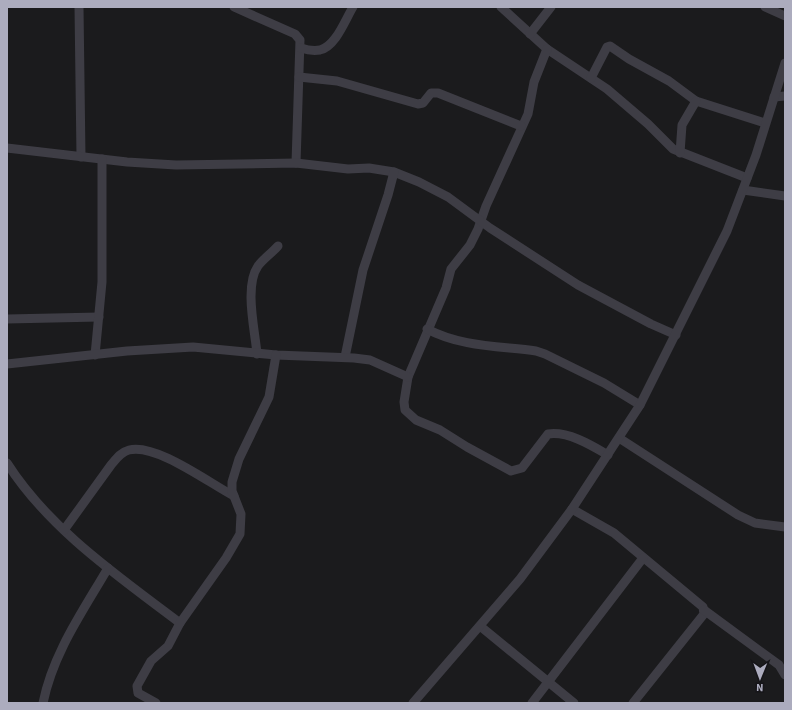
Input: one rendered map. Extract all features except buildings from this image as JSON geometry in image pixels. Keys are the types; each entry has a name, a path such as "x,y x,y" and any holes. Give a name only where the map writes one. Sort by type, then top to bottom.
{"street":[{"path":"79,7 81,157"},
{"path":"234,7 295,34 300,40 301,48 296,162"},
{"path":"301,48 318,50 328,46 333,41 353,7"},
{"path":"501,7 547,49 591,78 648,124 666,144 680,153 747,178"},
{"path":"530,34 550,7"},
{"path":"765,7 785,16"},
{"path":"591,78 607,47 610,46 629,59 669,81 696,101 765,123"},
{"path":"547,49 534,82 528,114 521,126 470,245 451,269 446,288 427,329 408,377 404,402 405,410 410,417 440,430 467,447 511,471 517,471 527,464 548,434 572,438 594,446 608,455"},
{"path":"413,703 520,579 572,509 640,405 727,231 743,190 785,63"},
{"path":"299,77 337,81 418,104 423,103 431,93 438,93 521,126"},
{"path":"774,97 785,96"},
{"path":"680,153 682,125 696,101"},
{"path":"7,148 81,157 176,165 296,162 348,169 369,168 394,172 419,182 448,197 480,221 578,285 651,324 676,335"},
{"path":"95,355 102,282 102,159"},
{"path":"345,357 361,277 394,172"},
{"path":"743,190 785,196"},
{"path":"257,354 252,298 252,280 259,264 278,246"},
{"path":"7,319 99,317"},
{"path":"427,329 452,339 476,345 530,350 545,354 604,383 640,405"},
{"path":"7,364 177,347 223,349 257,354 345,357 370,360 408,377"},
{"path":"156,703 138,693 137,686 151,661 168,646 180,623 226,558 240,534 241,514 232,486 236,466 267,404 271,389 276,355"},
{"path":"619,438 738,515 755,523 785,527"},
{"path":"64,530 111,465 118,457 128,450 144,450 161,454 234,496"},
{"path":"7,462 24,489 64,530 108,568 180,623"},
{"path":"572,509 604,526 700,604 704,610 779,665 785,675"},
{"path":"532,703 643,558"},
{"path":"43,703 53,667 63,644 108,568"},
{"path":"633,703 704,614 704,610"},
{"path":"480,626 574,703"}]}
